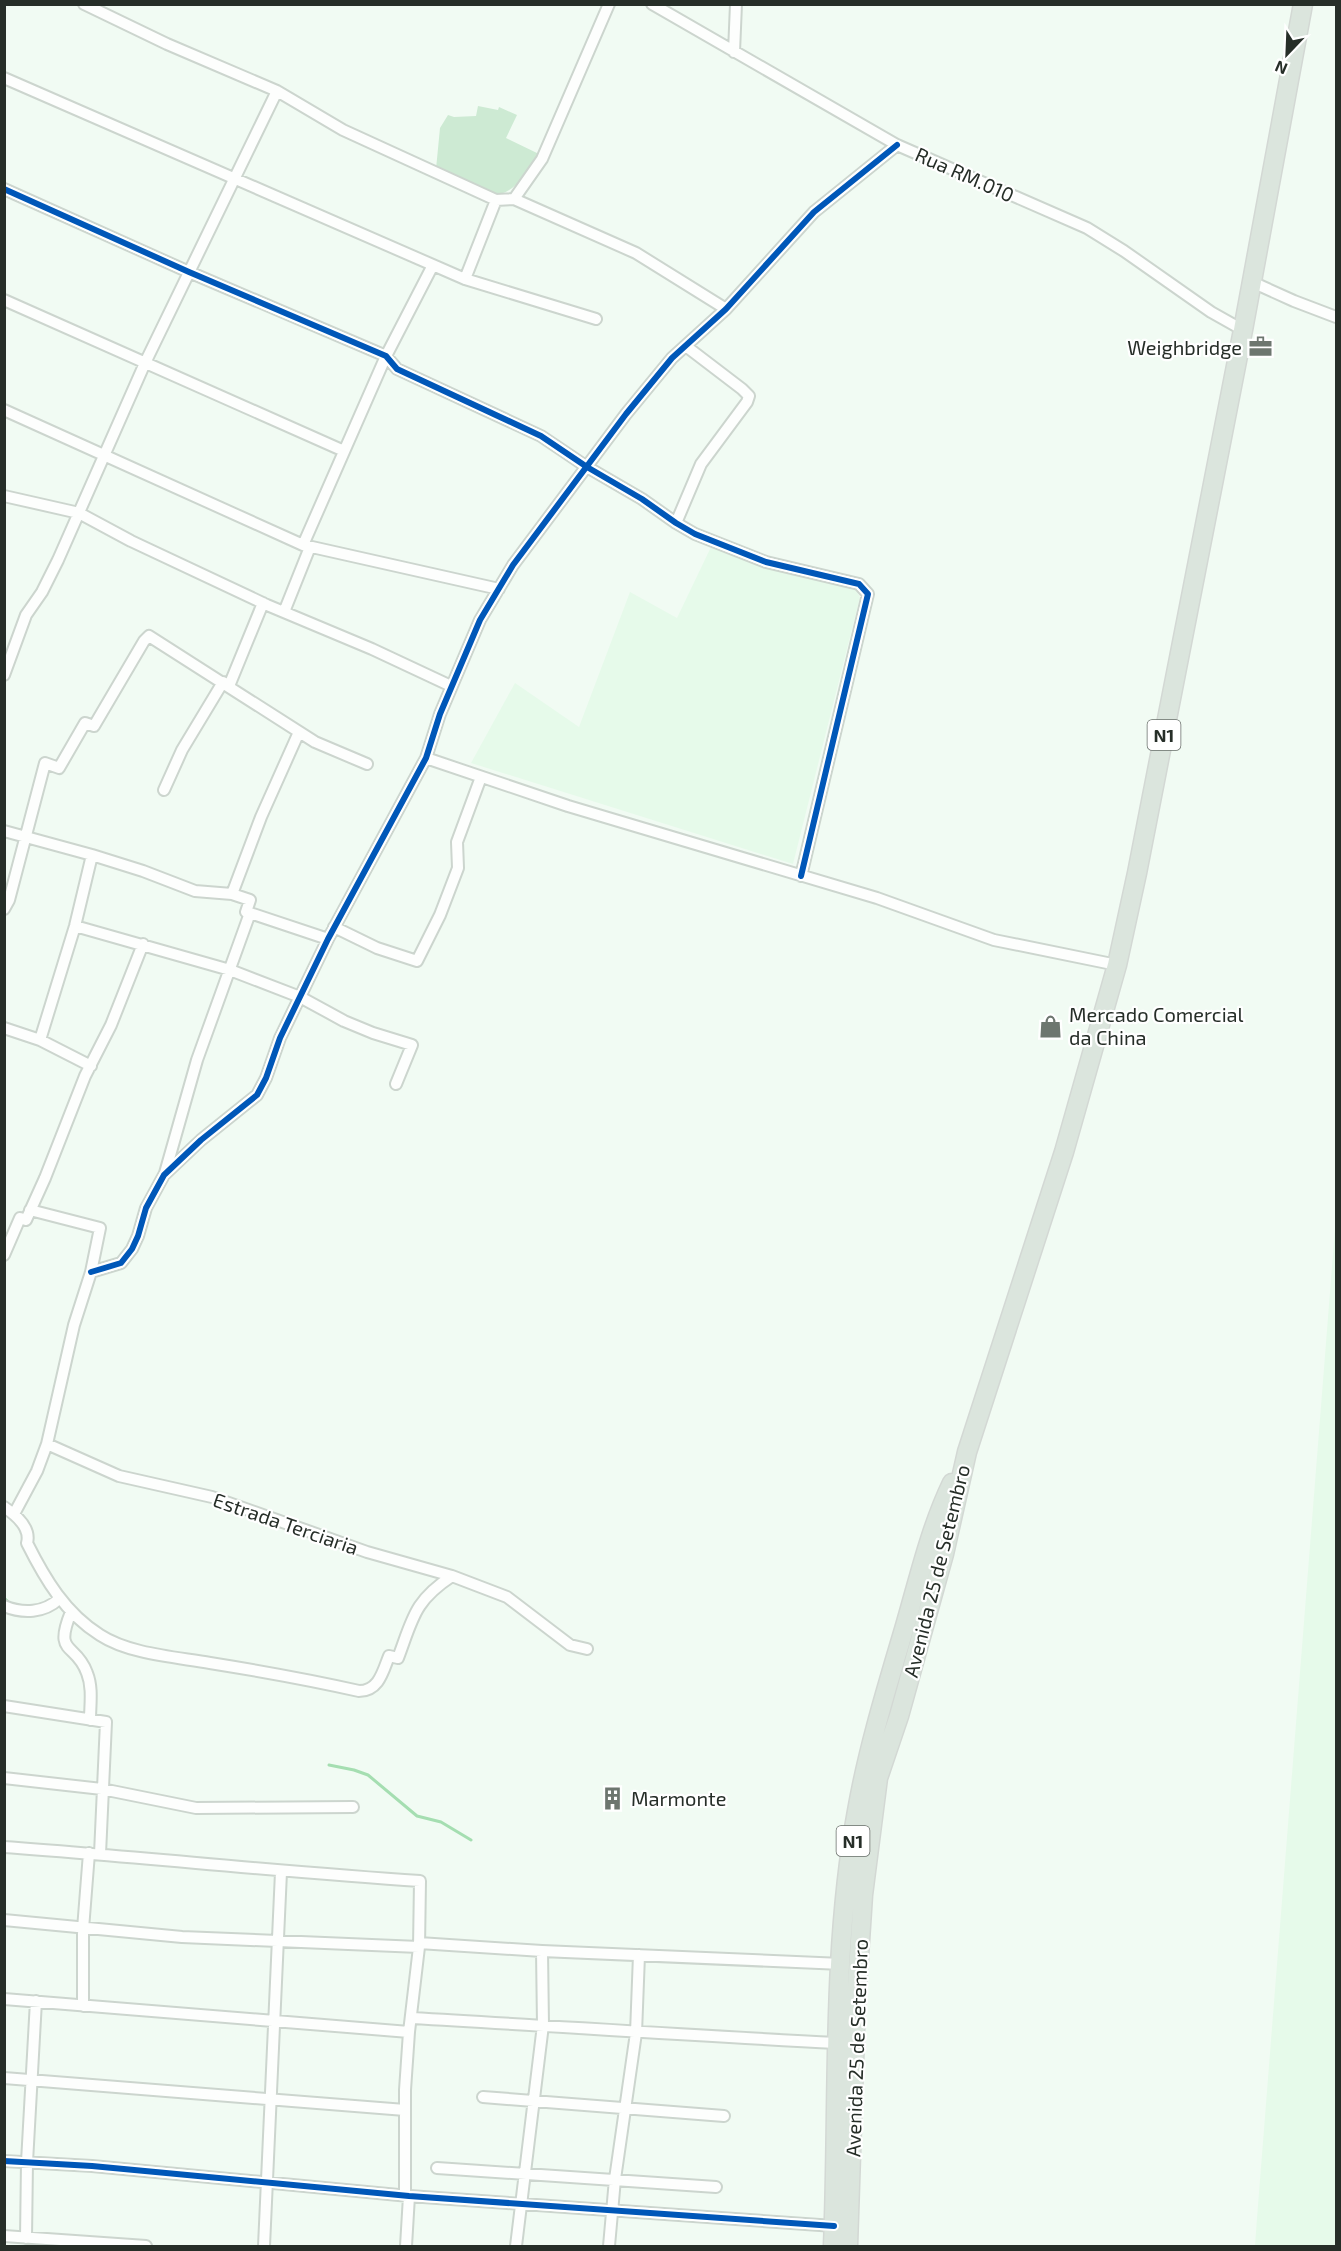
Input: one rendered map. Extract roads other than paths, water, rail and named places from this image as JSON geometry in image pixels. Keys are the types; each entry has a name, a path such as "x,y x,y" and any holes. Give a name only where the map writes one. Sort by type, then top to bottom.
{"highway":[{"name":"N1","path":"967,1452 1064,1152 1117,965 1244,330 1303,4"},
{"name":"Avenida 25 de Setembro","path":"833,2247 837,2043 848,1883 857,1812 868,1756 938,1513 967,1452"},
{"name":"Avenida 25 de Setembro","path":"848,2247 856,2002 863,1895 878,1778 899,1716 944,1554 967,1452"}],"street":[{"path":"84,4 167,44 277,91 343,130 496,200 514,199 636,254 726,309"},
{"path":"514,199 542,159 609,4"},
{"name":"Rua RM.010","path":"652,4 897,145 1087,228 1124,251 1210,312 1244,330"},
{"path":"734,52 736,4"},
{"path":"4,78 465,279 596,319"},
{"path":"4,675 26,615 42,592 145,363 277,91"},
{"path":"493,599 508,573 672,358 687,347 726,309 814,212 897,145"},
{"path":"4,189 189,272 386,356 397,369 542,436 587,467 642,499 676,524 695,534 766,562 859,584 868,594 801,876"},
{"path":"465,279 496,200"},
{"path":"284,612 306,546 344,451 386,356 433,265"},
{"path":"1252,282 1336,317"},
{"path":"4,300 344,451"},
{"path":"676,524 701,464 747,402 749,396 687,347"},
{"path":"4,410 306,546 499,589"},
{"path":"4,496 79,513 131,541 262,603 451,686"},
{"path":"164,1175 201,1140 257,1095 266,1078 280,1038 334,927 426,758 440,714 480,620 508,573"},
{"path":"164,790 182,750 226,684 262,603"},
{"path":"4,909 9,900 45,762 59,768 85,723 94,726 149,636 315,742 367,764"},
{"path":"232,894 261,817 299,732"},
{"path":"426,758 674,839 877,898 994,940 1117,965"},
{"path":"334,927 377,948 417,961 436,923 458,868 457,842 481,777"},
{"path":"4,831 92,855 195,891 232,894 250,900 246,912 328,939"},
{"path":"40,1041 75,926 92,855"},
{"path":"91,1272 121,1263 132,1250 146,1208 164,1175 197,1060 250,913"},
{"path":"75,926 230,970 300,997 363,1029 412,1045 396,1084"},
{"path":"4,1255 20,1218 26,1220 85,1076 111,1025 143,944"},
{"path":"4,1028 40,1041 91,1066"},
{"path":"30,1210 100,1228 91,1272 74,1325 47,1443 36,1471 9,1510 22,1522 28,1538 27,1543 42,1572 59,1599 71,1612 98,1634 125,1646 365,1691 380,1679 389,1656 398,1658 422,1600 434,1588 452,1576"},
{"name":"Estrada Terciaria","path":"47,1443 119,1476 212,1497 367,1552 452,1576 507,1597 570,1645 587,1649"},
{"path":"4,1606 15,1610 42,1610 59,1599"},
{"path":"71,1612 63,1632 65,1642 83,1664 87,1673 90,1690 90,1720"},
{"path":"4,1706 106,1722 102,1789 83,1929 82,2006"},
{"path":"4,1778 102,1789 196,1808 353,1807"},
{"path":"4,1847 94,1853 281,1872 420,1881 419,1945 409,2032 405,2110 406,2247"},
{"path":"264,2247 281,1872"},
{"path":"4,1920 83,1929 278,1942 419,1945 842,1964"},
{"path":"516,2247 543,2025 542,1951"},
{"path":"609,2247 615,2179 636,2033 639,1955"},
{"path":"4,1999 409,2032"},
{"path":"26,2238 27,2162 36,2001"},
{"path":"412,2018 636,2033 837,2043"},
{"path":"4,2078 405,2110"},
{"path":"483,2097 724,2116"},
{"path":"4,2161 407,2195 834,2226"},
{"path":"437,2168 716,2187"},
{"path":"4,2236 146,2247"}],"waterway":[{"path":"4,1598 13,1606"},
{"path":"329,1765 368,1775 417,1816 441,1822 471,1840"}],"place":[{"name":"Weighbridge","path":"1260,347"},
{"name":"Mercado Comercial da China","path":"1051,1026"},
{"name":"Marmonte","path":"613,1798"}]}
